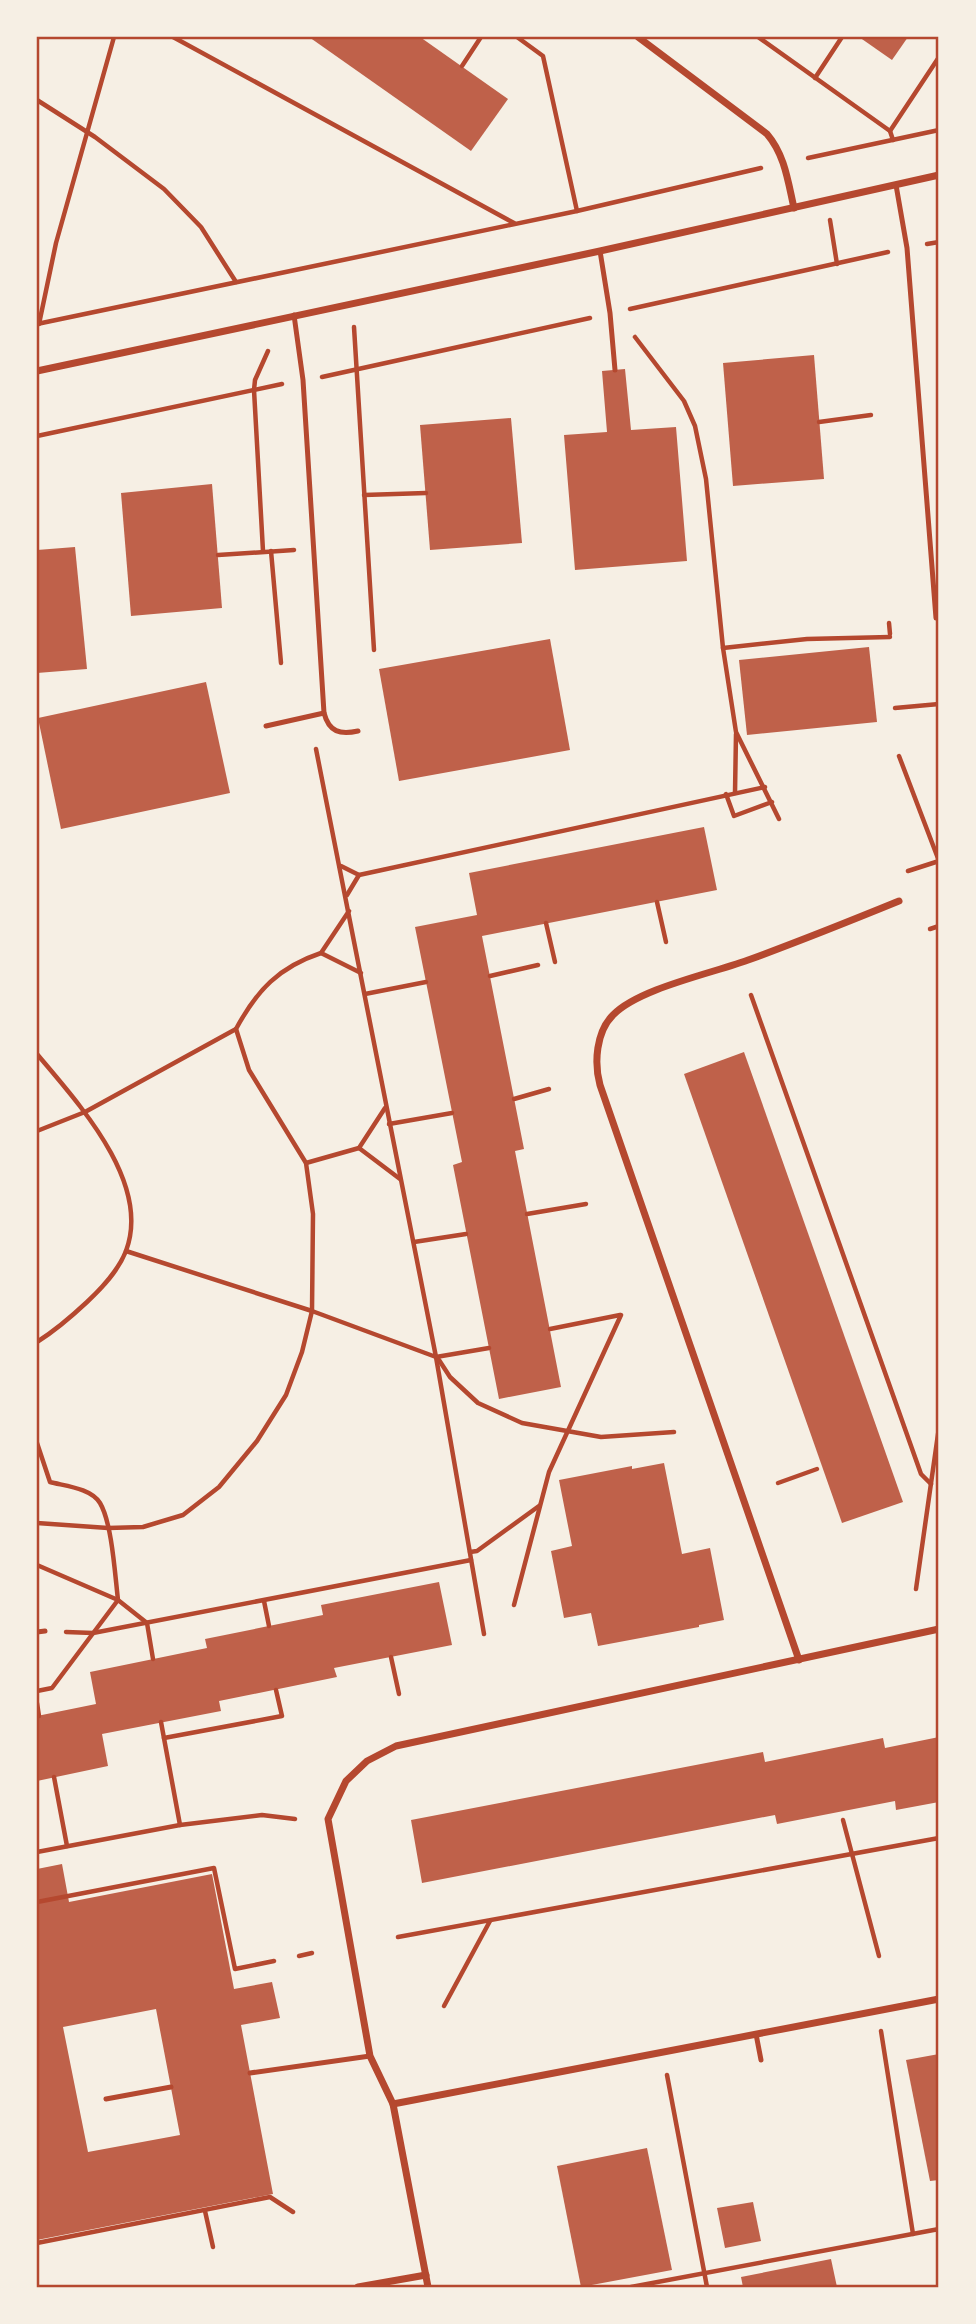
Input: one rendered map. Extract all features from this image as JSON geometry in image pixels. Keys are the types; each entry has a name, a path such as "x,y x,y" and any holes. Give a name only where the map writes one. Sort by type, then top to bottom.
{"street":[{"path":"638,37 766,134 774,143 783,163 794,208"},
{"path":"37,371 600,251 939,175"},
{"path":"799,1660 600,1085 597,1054 608,1022 620,1009 646,995 749,960 899,901"},
{"path":"428,2287 393,2105 370,2056 328,1819 346,1781 367,1761 396,1746 939,1629"},
{"path":"393,2105 939,1999"},
{"path":"358,2287 426,2275"}],"lane":[{"path":"896,185 907,248 936,618"},
{"path":"600,251 610,313 615,370"},
{"path":"293,315 303,380 324,713 327,724 335,732 358,731"},
{"path":"266,726 324,713"},
{"path":"37,1632 45,1630"},
{"path":"756,2034 761,2060"},
{"path":"250,2073 370,2056"},
{"path":"106,2099 171,2087"}],"path":[{"path":"114,37 56,243 38,324 577,211 764,167"},
{"path":"173,37 514,224"},
{"path":"462,66 481,37"},
{"path":"517,37 543,56 577,211"},
{"path":"758,37 890,131 893,140"},
{"path":"815,78 842,37"},
{"path":"890,131 939,57"},
{"path":"37,100 164,189 201,227 236,282"},
{"path":"808,158 939,130"},
{"path":"829,212 837,264"},
{"path":"854,260 907,248"},
{"path":"629,309 631,324 641,346 684,401 697,434 706,479 723,648 736,732 735,793"},
{"path":"354,319 374,650"},
{"path":"262,551 254,390 255,380 268,351"},
{"path":"37,436 270,386"},
{"path":"819,422 871,415"},
{"path":"365,495 426,493"},
{"path":"218,555 314,549"},
{"path":"271,551 281,663"},
{"path":"723,648 807,639 890,635 889,623"},
{"path":"895,708 939,704"},
{"path":"736,732 779,818"},
{"path":"316,749 436,1357 484,1634"},
{"path":"899,756 939,861 908,871"},
{"path":"341,866 359,875 765,787"},
{"path":"726,794 734,816 772,802"},
{"path":"346,895 359,875"},
{"path":"657,902 666,942"},
{"path":"37,1131 85,1112 236,1030 265,986 299,960 321,953 349,910"},
{"path":"546,923 555,962"},
{"path":"930,929 939,926"},
{"path":"321,953 361,973"},
{"path":"490,976 538,965"},
{"path":"365,994 426,982"},
{"path":"751,995 921,1474 931,1484"},
{"path":"37,1523 108,1528 143,1527 183,1515 219,1487 257,1441 286,1395 302,1352 312,1311 313,1214 306,1163 249,1070 236,1030"},
{"path":"37,1054 85,1112 116,1162 128,1196 131,1223 126,1251 107,1283 63,1325 37,1342"},
{"path":"514,1100 549,1089"},
{"path":"306,1163 359,1147 386,1107"},
{"path":"388,1124 452,1113"},
{"path":"359,1147 400,1179"},
{"path":"527,1214 586,1204"},
{"path":"414,1242 466,1234"},
{"path":"126,1251 312,1311 436,1357 489,1348"},
{"path":"514,1605 549,1472 621,1315 550,1329"},
{"path":"436,1357 450,1377 478,1403 522,1423 601,1437 674,1432"},
{"path":"916,1589 939,1427"},
{"path":"37,1443 50,1482 80,1489 99,1501 108,1528 118,1600 52,1688 37,1691"},
{"path":"778,1483 817,1469"},
{"path":"470,1552 477,1551 540,1506"},
{"path":"93,1633 471,1560"},
{"path":"37,1565 118,1600 147,1623 153,1659"},
{"path":"264,1601 269,1626"},
{"path":"391,1657 399,1694"},
{"path":"164,1738 282,1716 276,1690"},
{"path":"37,1703 39,1716"},
{"path":"161,1722 180,1825"},
{"path":"54,1777 67,1846"},
{"path":"37,1852 180,1825 262,1815 295,1819"},
{"path":"843,1821 879,1956"},
{"path":"398,1937 939,1838"},
{"path":"37,1902 214,1868 234,1969 274,1961"},
{"path":"444,2006 490,1920"},
{"path":"299,1956 312,1953"},
{"path":"881,2030 913,2234"},
{"path":"667,2076 706,2287"},
{"path":"37,2244 270,2197 293,2212"},
{"path":"205,2211 213,2247"},
{"path":"631,2287 939,2229"}],"building":[{"path":"309,37 420,37 508,99 471,151"},
{"path":"859,37 908,37 892,60"},
{"path":"814,355 824,479 733,486 723,363"},
{"path":"625,369 631,430 676,427 687,561 575,570 564,435 607,432 602,371"},
{"path":"511,418 522,543 430,550 420,425"},
{"path":"212,484 222,608 131,616 121,493"},
{"path":"75,547 87,669 37,673 37,550"},
{"path":"550,639 570,750 399,781 379,669"},
{"path":"869,647 877,722 747,735 739,660"},
{"path":"206,682 230,793 61,829 38,718"},
{"path":"704,827 717,890 482,936 524,1149 515,1151 561,1387 499,1399 453,1165 462,1162 415,927 477,915 469,873"},
{"path":"744,1052 903,1502 842,1523 684,1074"},
{"path":"664,1463 682,1554 710,1548 724,1620 598,1646 591,1613 564,1618 551,1551 572,1546 559,1480 632,1466 632,1469"},
{"path":"439,1582 452,1645 334,1668 337,1677 219,1701 221,1711 102,1734 108,1766 37,1781 37,1716 96,1704 90,1672 207,1648 205,1639 323,1615 321,1605"},
{"path":"939,1737 939,1802 896,1810 895,1801 777,1824 775,1815 422,1883 411,1820 763,1752 765,1762 883,1738 885,1748"},
{"path":"62,1864 69,1902 212,1874 234,1989 272,1982 280,2018 241,2025 273,2194 37,2240 37,1869","holes":["156,2009 180,2135 88,2152 63,2027"]},
{"path":"939,2054 939,2180 930,2181 906,2060"},
{"path":"647,2148 672,2270 581,2287 557,2166"},
{"path":"753,2202 761,2241 725,2248 717,2208"},
{"path":"831,2259 837,2287 743,2287 741,2277"}]}
